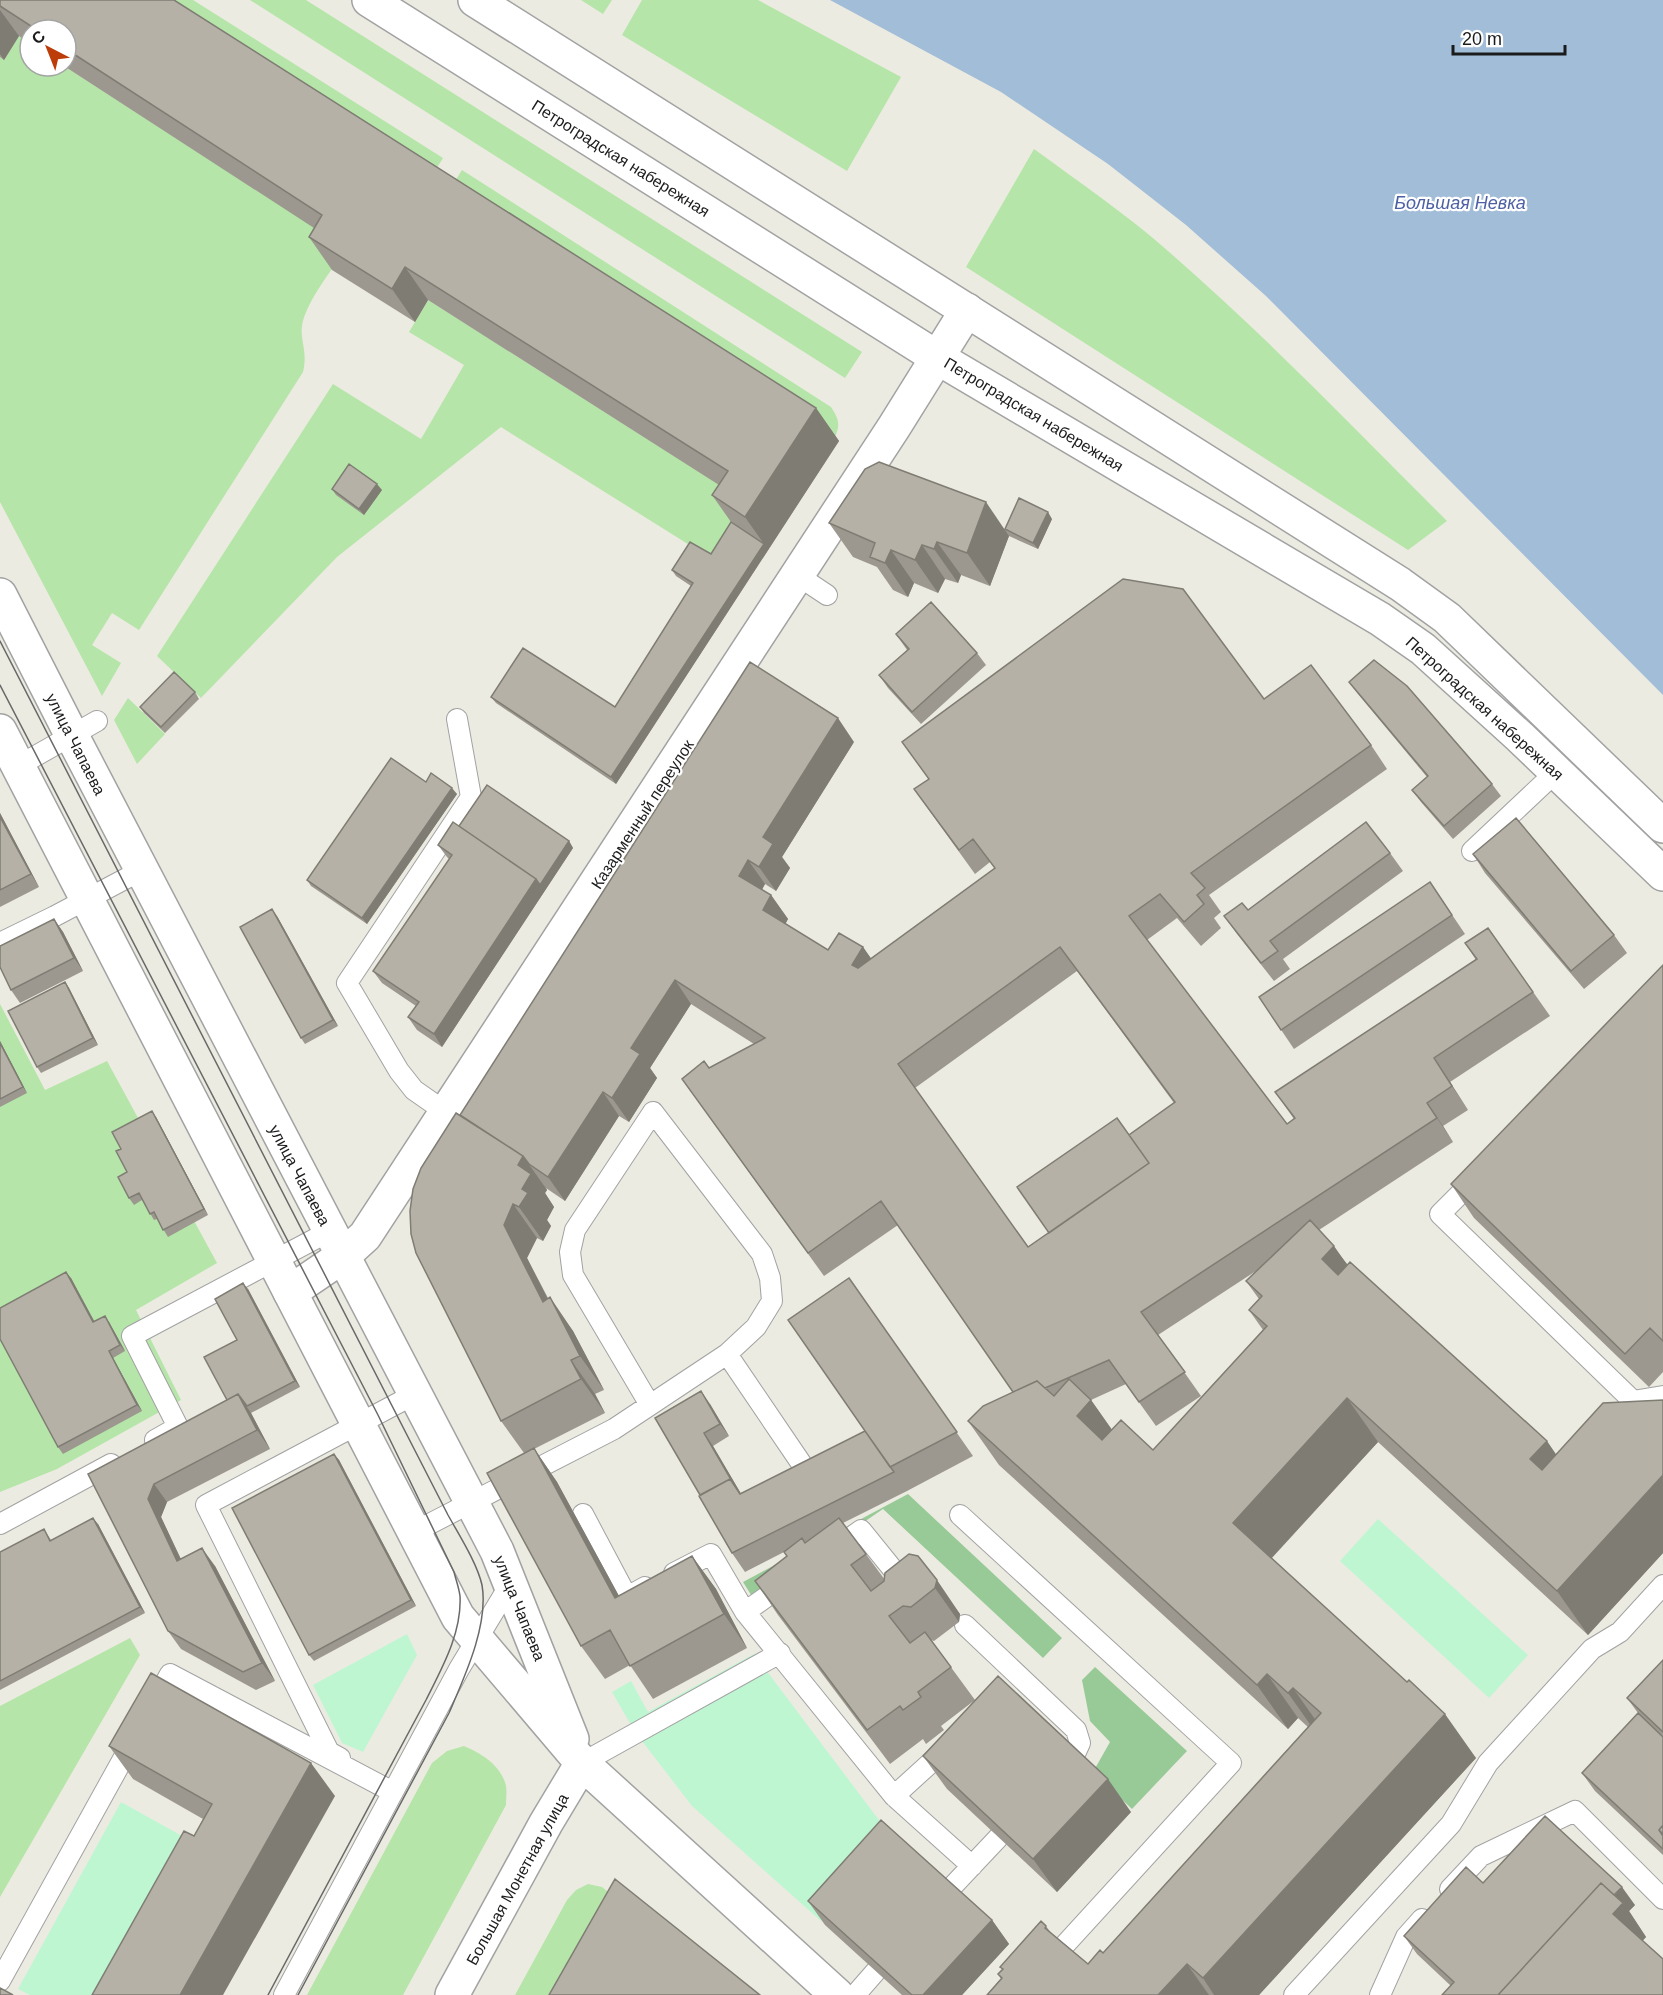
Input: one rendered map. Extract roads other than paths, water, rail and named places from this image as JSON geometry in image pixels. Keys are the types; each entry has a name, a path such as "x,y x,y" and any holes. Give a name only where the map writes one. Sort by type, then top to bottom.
{"street":[{"name":"Петроградская набережная","path":"369,0 938,358 1380,619 1423,649 1663,874"},
{"path":"475,0 1400,584 1447,618 1663,826"},
{"name":"Казарменный переулок","path":"290,1292 337,1244 365,1236 797,575 967,310"},
{"name":"улица Чапаева","path":"0,595 84,728 142,870 497,1551 512,1583 582,1763"},
{"name":"улица Чапаева","path":"0,731 458,1617 582,1763 837,1995"},
{"name":"Большая Монетная улица","path":"452,1995 546,1823 582,1763"}],"lane":[{"path":"797,575 827,595"},
{"path":"447,1113 414,1090 399,1071 347,982 471,797 457,719"},
{"path":"18,766 84,728"},
{"path":"1472,851 1556,772"},
{"path":"0,943 142,870"},
{"path":"414,1532 614,1429 727,1354 756,1327 772,1301 770,1278 762,1254 653,1112 575,1230 570,1252 573,1275 650,1405"},
{"path":"1490,1164 1440,1214 1633,1401 1663,1396"},
{"path":"0,1524 178,1427 132,1336 274,1261 337,1244"},
{"path":"727,1354 803,1466"},
{"path":"394,1790 329,1752 206,1505 415,1394"},
{"path":"583,1514 627,1597 711,1554 745,1612 894,1796 972,1866"},
{"path":"960,1515 1231,1763 1019,1995"},
{"path":"745,1612 861,1530 912,1593"},
{"path":"284,1995 476,1639 512,1583"},
{"path":"1294,1995 1451,1824 1488,1763 1592,1649 1620,1632 1663,1585"},
{"path":"965,1625 1076,1730 1080,1743 1073,1758"},
{"path":"582,1763 780,1653"},
{"path":"0,1981 170,1674 394,1790"},
{"path":"1006,1695 1024,1680"},
{"path":"894,1796 963,1734"},
{"path":"1380,1995 1406,1937 1481,1856 1575,1811 1663,1899"},
{"path":"950,1890 998,1838"},
{"path":"855,1995 876,1971"}],"water":[{"name":"Большая Невка","path":"830,0 1663,0 1663,695 1266,296 1186,225 1108,164 1001,92"}],"tram line":[{"path":"0,641 467,1549 482,1585 483,1601 479,1634 449,1713 298,1995"},
{"path":"0,685 378,1415 454,1572 460,1593 458,1623 450,1650 426,1700 268,1995"}]}
